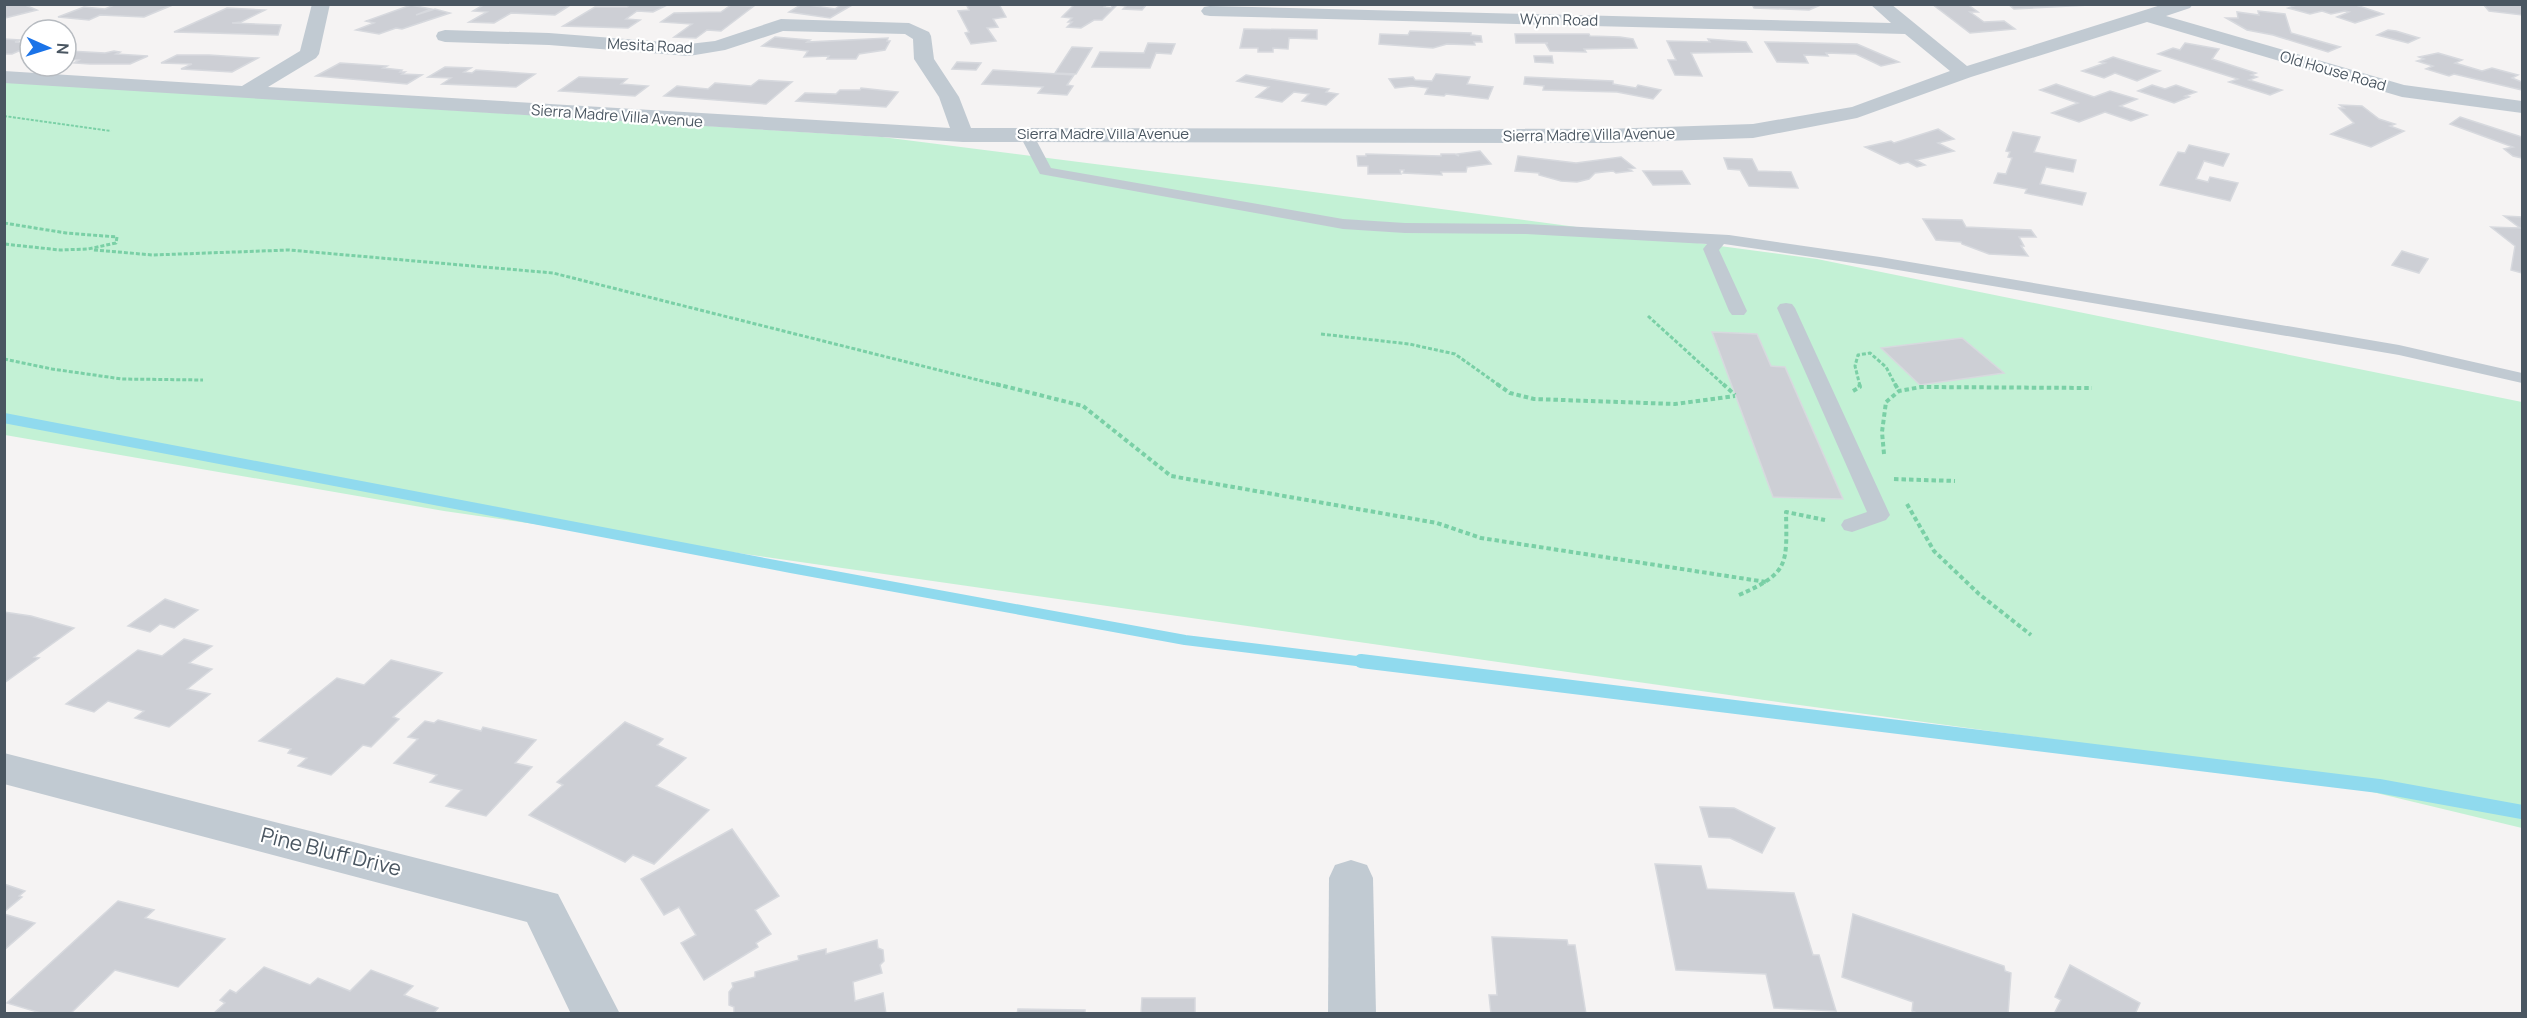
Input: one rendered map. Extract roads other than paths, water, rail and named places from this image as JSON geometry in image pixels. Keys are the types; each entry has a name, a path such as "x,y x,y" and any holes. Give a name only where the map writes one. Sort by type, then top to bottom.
{"street":[{"path":"244,93 309,54 321,4"},
{"path":"1879,4 1964,73"},
{"name":"Sierra Madre Villa Avenue","path":"4,77 963,135 1605,136 1753,131 1857,112 1964,73 2184,4"},
{"name":"Wynn Road","path":"1210,11 1909,29"},
{"name":"Old House Road","path":"2148,16 2402,91 2523,107"},
{"name":"Mesita Road","path":"445,36 549,39 689,50 718,46 781,25 909,29 922,36 924,59 949,97 963,135"},
{"name":"Pine Bluff Drive","path":"4,768 542,906 596,1014"},
{"path":"1352,878 1352,1014"}],"lane":[{"path":"1026,134 1045,171 1343,224 1405,228 1526,229 1720,239 1886,263 2387,348 2523,378"},
{"path":"1720,239 1711,249 1738,311"},
{"path":"1786,308 1879,515 1852,525"}],"waterway":[{"path":"4,418 791,568 1185,640 1373,663"},
{"path":"1361,661 2379,786 2522,812"}]}
